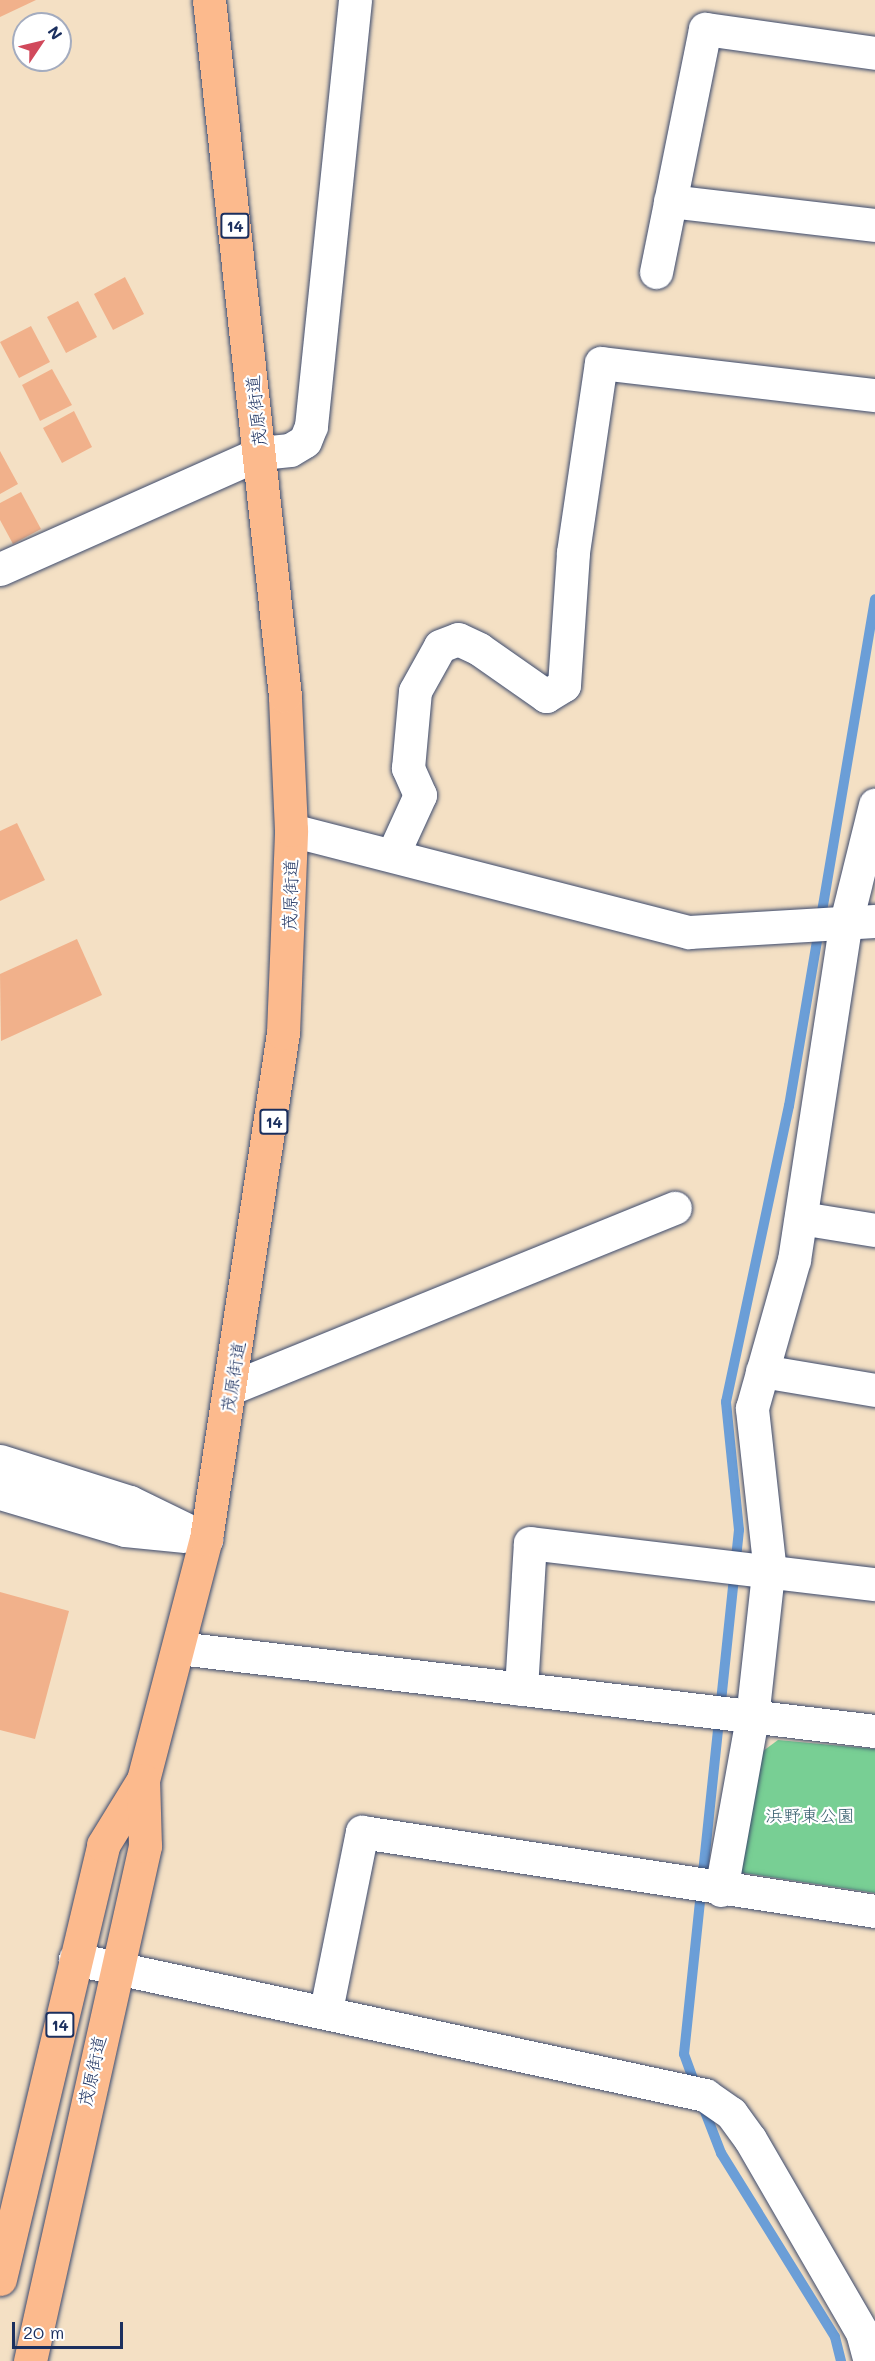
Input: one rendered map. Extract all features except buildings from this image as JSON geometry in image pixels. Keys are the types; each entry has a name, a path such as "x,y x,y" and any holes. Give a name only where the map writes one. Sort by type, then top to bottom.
{"main road":[{"name":"茂原街道","path":"0,2279 103,1845 142,1780 180,1648 206,1539 274,1117 289,943 291,830 285,696 261,453 209,0"},
{"name":"茂原街道","path":"30,2361 116,1967 145,1846 142,1780"}],"street":[{"path":"0,569 261,453 290,450 305,441 311,426 355,0"},
{"path":"656,272 705,29 875,52"},
{"path":"670,201 875,225"},
{"path":"393,854 420,795 408,768 415,692 440,646 458,639 479,649 546,696 564,685 573,552 601,363 875,395"},
{"path":"721,1890 752,1718 767,1575 768,1521 752,1408 801,1218 861,922 875,805"},
{"path":"291,830 393,854 689,932 861,922"},
{"path":"231,1388 675,1208"},
{"path":"801,1218 875,1230"},
{"path":"762,1371 875,1390"},
{"path":"0,1461 130,1502 206,1539"},
{"path":"0,1493 126,1530 206,1539"},
{"path":"521,1689 530,1543 767,1575 875,1584"},
{"path":"180,1648 875,1731"},
{"path":"326,2010 362,1832 721,1890 875,1911"},
{"path":"75,1959 326,2010 705,2095 731,2113 750,2139 862,2332 870,2361"}],"green space":[{"name":"浜野東公園","path":"778,1740 875,1749 875,1893 737,1872 751,1760"}],"waterway":[{"path":"696,2087 684,2054 739,1530 726,1402 789,1106 875,599"},
{"path":"702,2104 721,2153 835,2337 841,2361"}]}
